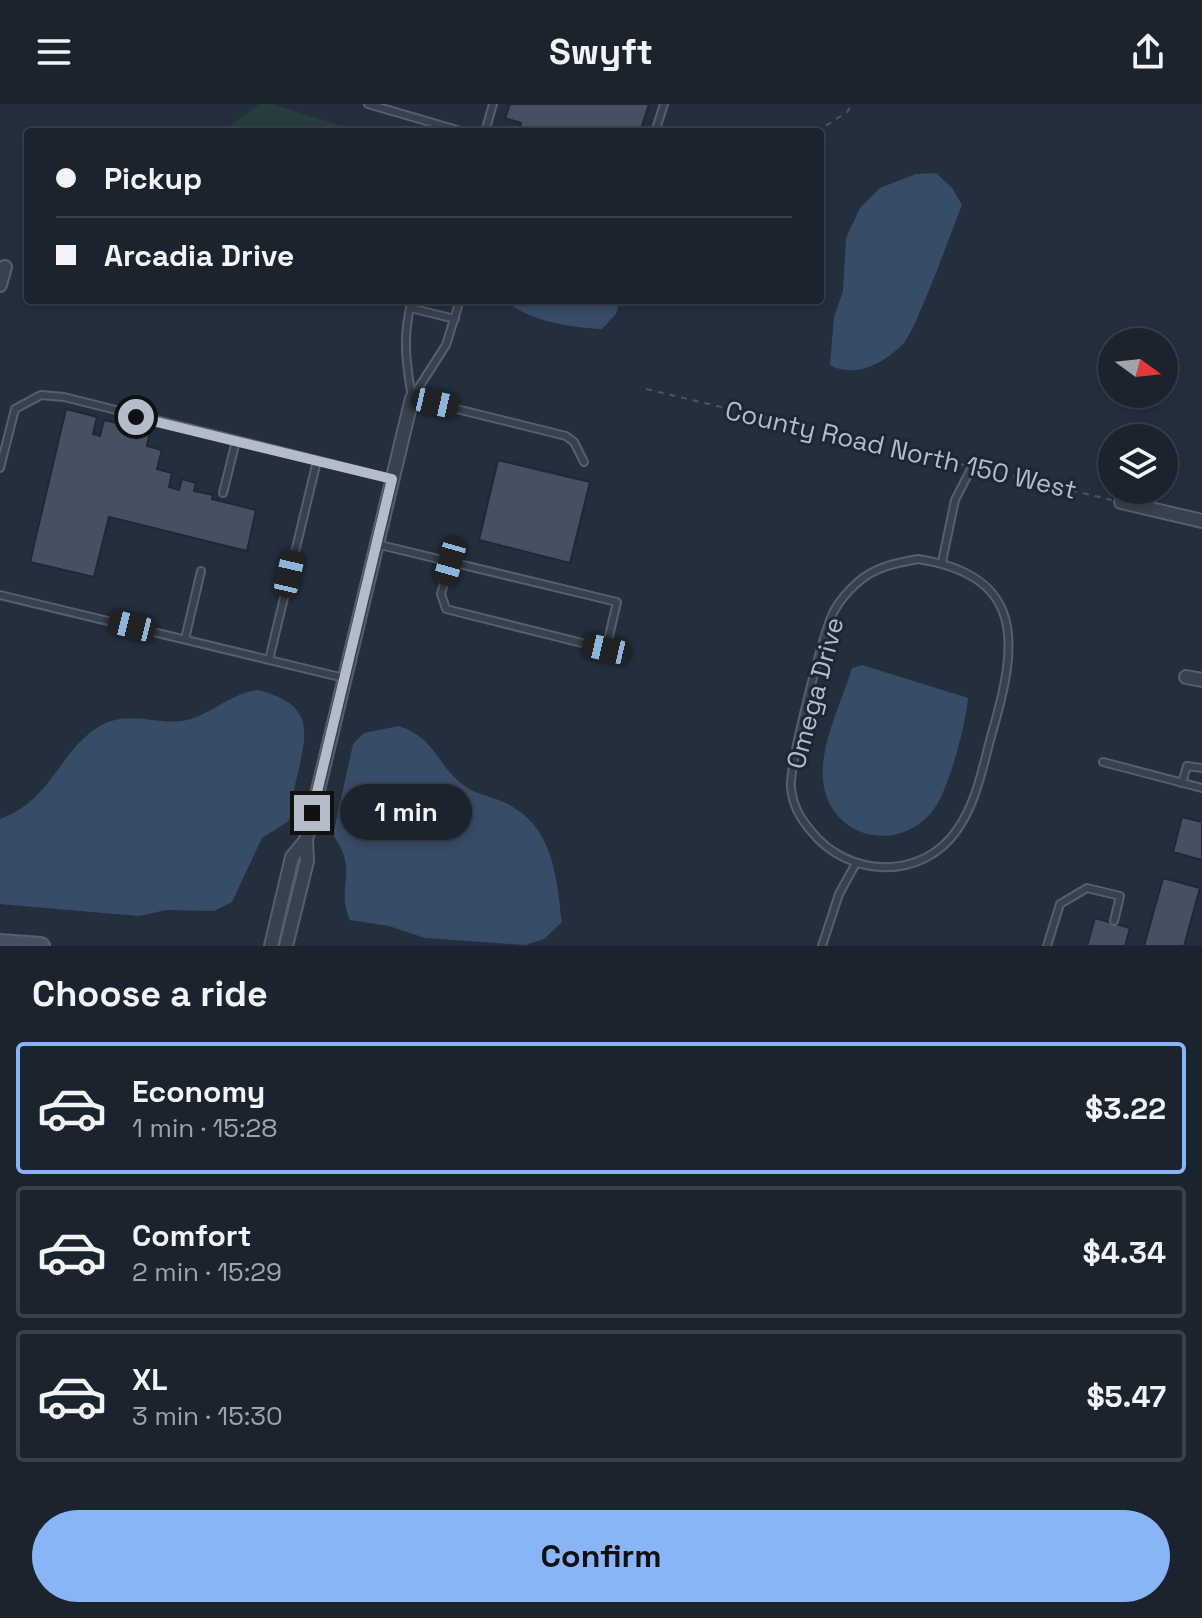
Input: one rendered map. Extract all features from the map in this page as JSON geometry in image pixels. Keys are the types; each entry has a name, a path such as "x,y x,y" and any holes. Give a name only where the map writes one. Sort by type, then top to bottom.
{"main road":[{"path":"0,943 41,946"}],"street":[{"path":"0,285 3,263"},
{"path":"286,946 307,861 306,840 412,398"},
{"path":"1130,504 1202,521"},
{"path":"1186,677 1202,680"},
{"path":"271,946 292,857 306,840"}],"lane":[{"path":"368,104 450,128"},
{"path":"486,128 493,104"},
{"path":"656,128 664,104"},
{"path":"412,398 404,352 404,330 411,304 455,319"},
{"path":"412,398 446,345 459,304"},
{"path":"0,468 15,409 41,395 64,397 392,479"},
{"path":"412,398 566,436 574,442 584,462"},
{"path":"223,493 236,441"},
{"path":"269,660 317,461"},
{"path":"942,562 955,500 972,467"},
{"path":"376,544 617,602 606,649 446,609 441,594 450,562"},
{"name":"Omega Drive","path":"918,559 942,562 975,575 996,600 1009,624 1008,679 973,801 957,831 937,851 904,865 876,868 855,865 820,842 797,813 791,789 792,766 834,612 857,582 886,564 918,559"},
{"path":"185,639 201,571"},
{"path":"0,595 344,678"},
{"path":"1103,762 1202,788"},
{"path":"1182,783 1187,766 1202,768"},
{"path":"822,946 839,894 855,865"},
{"path":"1047,946 1060,904 1087,888 1120,896 1114,921"}],"path":[{"path":"822,128 847,112 853,104"},
{"name":"County Road North 150 West","path":"646,389 1098,497"}],"green space":[{"path":"260,104 272,104 348,128 226,128"}],"water":[{"path":"936,173 952,188 962,205 909,335 895,351 869,367 849,370 830,365 834,317 843,291 846,238 860,208 880,188 916,174"},
{"path":"510,304 619,304 616,314 602,329 565,325"},
{"path":"862,665 968,698 955,758 937,804 916,826 882,836 850,826 837,815 828,799 823,780 825,752 833,723 852,668"},
{"path":"258,690 276,696 298,711 303,721 303,745 289,821 262,838 232,902 214,911 166,910 139,916 0,904 0,819 30,802 91,732 104,724 129,718 166,721 191,719 240,695"},
{"path":"399,726 421,737 462,784 518,811 532,822 542,836 554,868 562,922 544,939 525,945 425,938 389,926 350,920 345,898 345,859 333,835 353,744 364,733"}],"building":[{"path":"510,104 649,104 641,128 520,128 521,123 505,118"},
{"path":"66,409 97,417 93,434 100,436 104,420 150,431 147,446 162,450 157,469 172,473 169,487 179,490 182,479 196,483 194,491 213,495 212,499 256,510 247,551 109,517 94,577 30,562"},
{"path":"498,460 590,482 570,563 479,540"},
{"path":"1182,817 1202,822 1202,860 1173,852"},
{"path":"1163,878 1200,888 1184,946 1144,946"},
{"path":"1095,918 1130,928 1125,946 1087,946"}],"route":[{"path":"136,417 392,479 312,813"}]}
